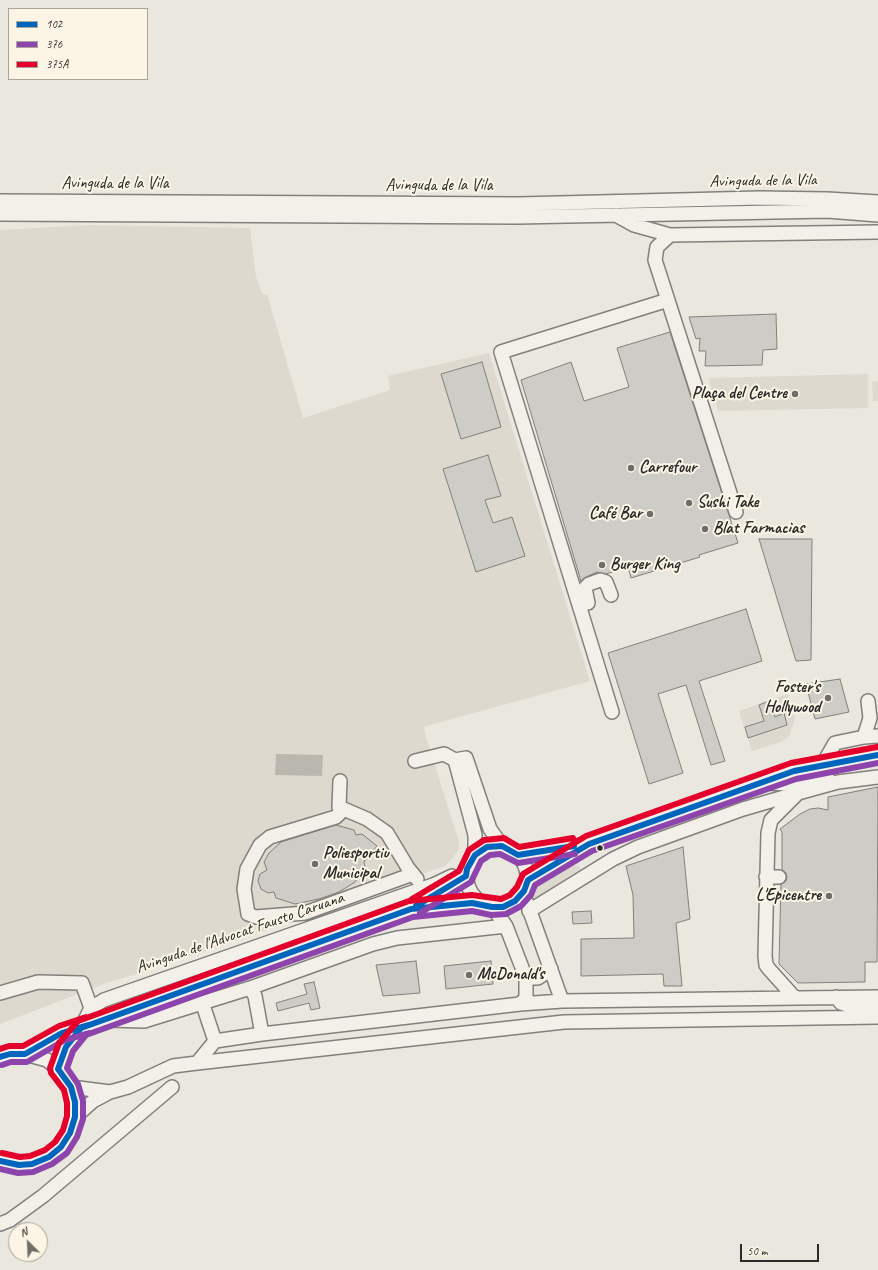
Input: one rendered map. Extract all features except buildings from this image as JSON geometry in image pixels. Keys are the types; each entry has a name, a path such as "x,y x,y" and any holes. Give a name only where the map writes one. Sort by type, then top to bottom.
{"street":[{"name":"Avinguda de la Vila","path":"0,201 519,204 759,198 827,199 878,202"},
{"name":"Avinguda de la Vila","path":"0,214 502,217 812,212 872,214"},
{"path":"840,233 872,214"},
{"name":"Avinguda de la Vila","path":"614,215 634,225 670,235 878,232"},
{"path":"670,235 657,247 655,260 736,512"},
{"path":"612,712 501,352 668,300"},
{"path":"588,603 585,588 589,584 600,580 606,582 612,595"},
{"path":"868,702 870,718 878,732"},
{"path":"864,736 870,718"},
{"path":"823,764 835,743 864,736 878,736"},
{"path":"415,761 444,754 455,760 466,758 490,829 502,846 518,855 526,866 526,886 529,910 562,1001"},
{"path":"518,855 588,844 757,783 823,764 878,755"},
{"path":"455,760 475,834 475,855 466,873 470,892 487,905 506,926 526,978 526,998 520,1004"},
{"path":"529,910 613,859 638,847 743,809 838,782 878,777"},
{"path":"757,783 789,784 820,778 838,782"},
{"path":"340,781 339,807 367,819 387,833 415,882 305,913 256,917 248,914 244,889 247,870 260,845 270,837 336,817 343,810"},
{"path":"795,998 766,965 766,877 767,839 771,820 798,793"},
{"path":"487,905 503,907 515,902 526,886 588,844"},
{"path":"475,855 488,847 502,846"},
{"name":"Avinguda de l'Advocat Fausto Caruana","path":"91,1008 104,1000 152,982 199,968 415,882 433,885 466,873"},
{"name":"Avinguda de l'Advocat Fausto Caruana","path":"25,1054 62,1033 81,1028 411,909 466,873"},
{"path":"766,877 779,878"},
{"name":"Avinguda de l'Advocat Fausto Caruana","path":"411,909 487,905"},
{"path":"103,1020 144,1021 250,988 373,944 397,938 506,926"},
{"path":"526,978 538,978 551,969"},
{"path":"0,993 38,982 82,983 91,1008 81,1028 66,1047 58,1069"},
{"path":"250,988 255,996 262,1034"},
{"path":"836,997 841,1002 850,1006 878,1006"},
{"path":"196,1063 215,1041 262,1034 520,1004 562,1001 878,997"},
{"path":"202,1002 215,1041"},
{"path":"75,1117 93,1101 110,1092 128,1087 173,1066 196,1063 564,1022 878,1017"},
{"path":"0,1057 10,1054 25,1054 47,1060 58,1069 71,1087 75,1102 75,1117 70,1133 64,1142 49,1157 32,1164 19,1165 0,1162"},
{"path":"71,1087 110,1092"},
{"path":"0,1224 10,1220 43,1196 172,1087"}],"shaded area":[{"path":"88,225 250,228 256,277 263,295 267,294 303,418 390,390 388,376 489,353 590,681 423,727 459,842 459,849 445,866 222,946 104,984 0,1024 0,230"},
{"path":"868,374 868,408 718,411 708,378"},
{"path":"878,381 878,401 873,401 872,382"},
{"path":"788,694 795,719 789,736 781,742 752,751 739,711"},
{"path":"276,754 323,755 322,776 275,775"},
{"path":"565,865 579,866 581,869 533,901 531,893 534,889"}],"transit line":[{"name":"375A","path":"2,1153 20,1157 30,1156 45,1150 55,1142 63,1130 67,1116 67,1103 64,1090 51,1073 50,1068 59,1043 78,1021 409,901 472,895 501,899 510,895 517,887 523,874 586,836 791,763 877,747"},
{"name":"102","path":"0,1161 19,1165 32,1164 49,1157 61,1147 70,1133 75,1117 75,1102 71,1087 58,1069 66,1047 81,1028 411,909 472,903 492,907 503,907 515,901 524,891 528,880 589,844 794,771 878,755"},
{"name":"376","path":"0,1169 18,1173 33,1172 52,1164 67,1153 77,1137 83,1119 83,1101 78,1084 67,1068 73,1051 86,1035 413,917 472,911 491,915 506,914 521,906 531,895 535,885 592,851 796,779 878,763"},
{"name":"375A","path":"412,899 459,871 469,850 484,840 504,838 519,847 573,838"},
{"name":"102","path":"416,906 466,876 467,869 475,855 487,847 502,846 518,855 574,846"},
{"name":"376","path":"420,913 471,882 481,861 490,855 500,854 518,863 575,854"},
{"name":"375A","path":"0,1049 9,1046 23,1046 59,1026 86,1017"},
{"name":"102","path":"0,1057 10,1054 25,1054 62,1033 88,1025"},
{"name":"376","path":"2,1065 11,1062 27,1062 65,1040 90,1033"}],"place":[{"name":"Plaça del Centre","path":"795,394"},
{"name":"Carrefour","path":"631,468"},
{"name":"Sushi Take","path":"689,503"},
{"name":"Café Bar","path":"650,514"},
{"name":"Blat Farmacias","path":"705,529"},
{"name":"Burger King","path":"602,565"},
{"name":"Foster's Hollywood","path":"828,698"},
{"name":"Poliesportiu Municipal","path":"315,864"},
{"name":"L'Epicentre","path":"829,896"},
{"name":"McDonald's","path":"469,975"}]}
